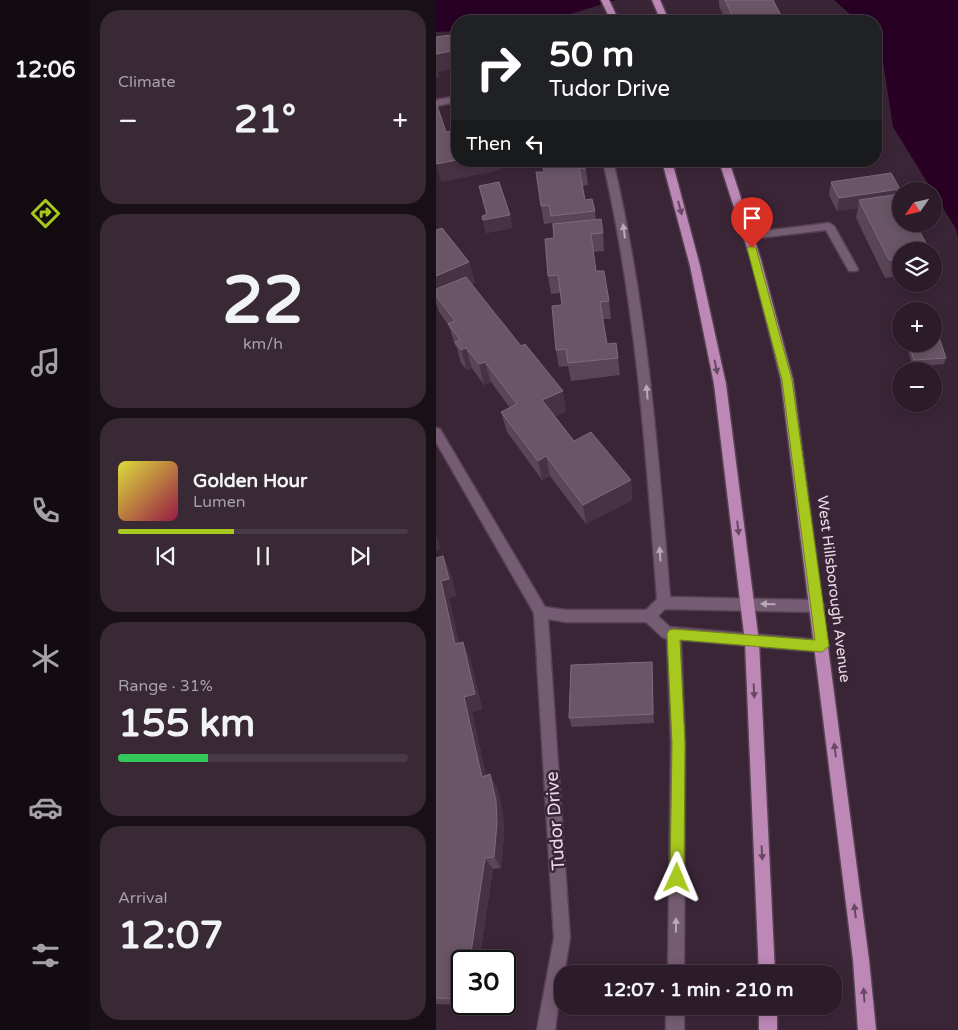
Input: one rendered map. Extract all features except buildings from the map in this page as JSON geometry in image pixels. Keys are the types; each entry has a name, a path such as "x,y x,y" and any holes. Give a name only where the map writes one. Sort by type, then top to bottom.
{"main road":[{"path":"605,0 612,15"},
{"path":"656,0 662,15"},
{"path":"669,167 695,266 720,384 752,642 767,965"},
{"name":"West Hillsborough Avenue","path":"726,167 748,236 787,380 860,950 867,1030"},
{"path":"768,1015 768,1030"}],"street":[{"path":"436,103 451,99"},
{"path":"610,167 622,217 647,386 664,603"},
{"path":"748,236 829,226 853,269"},
{"name":"Tudor Drive","path":"436,432 541,612 562,938 546,1030"},
{"path":"541,612 566,616 649,616 664,603 817,606"},
{"path":"649,616 667,634 822,646"},
{"path":"674,634 678,744 676,965"},
{"path":"675,1015 675,1030"}],"shaded area":[{"path":"436,0 616,0 567,15 451,15 451,31 436,32"},
{"path":"834,0 958,0 958,238 956,229 942,206 942,182 927,182 893,127 882,55 882,15 851,15"}],"route":[{"path":"677,878 678,744 674,634 700,638 822,646 787,380 752,248"}]}
